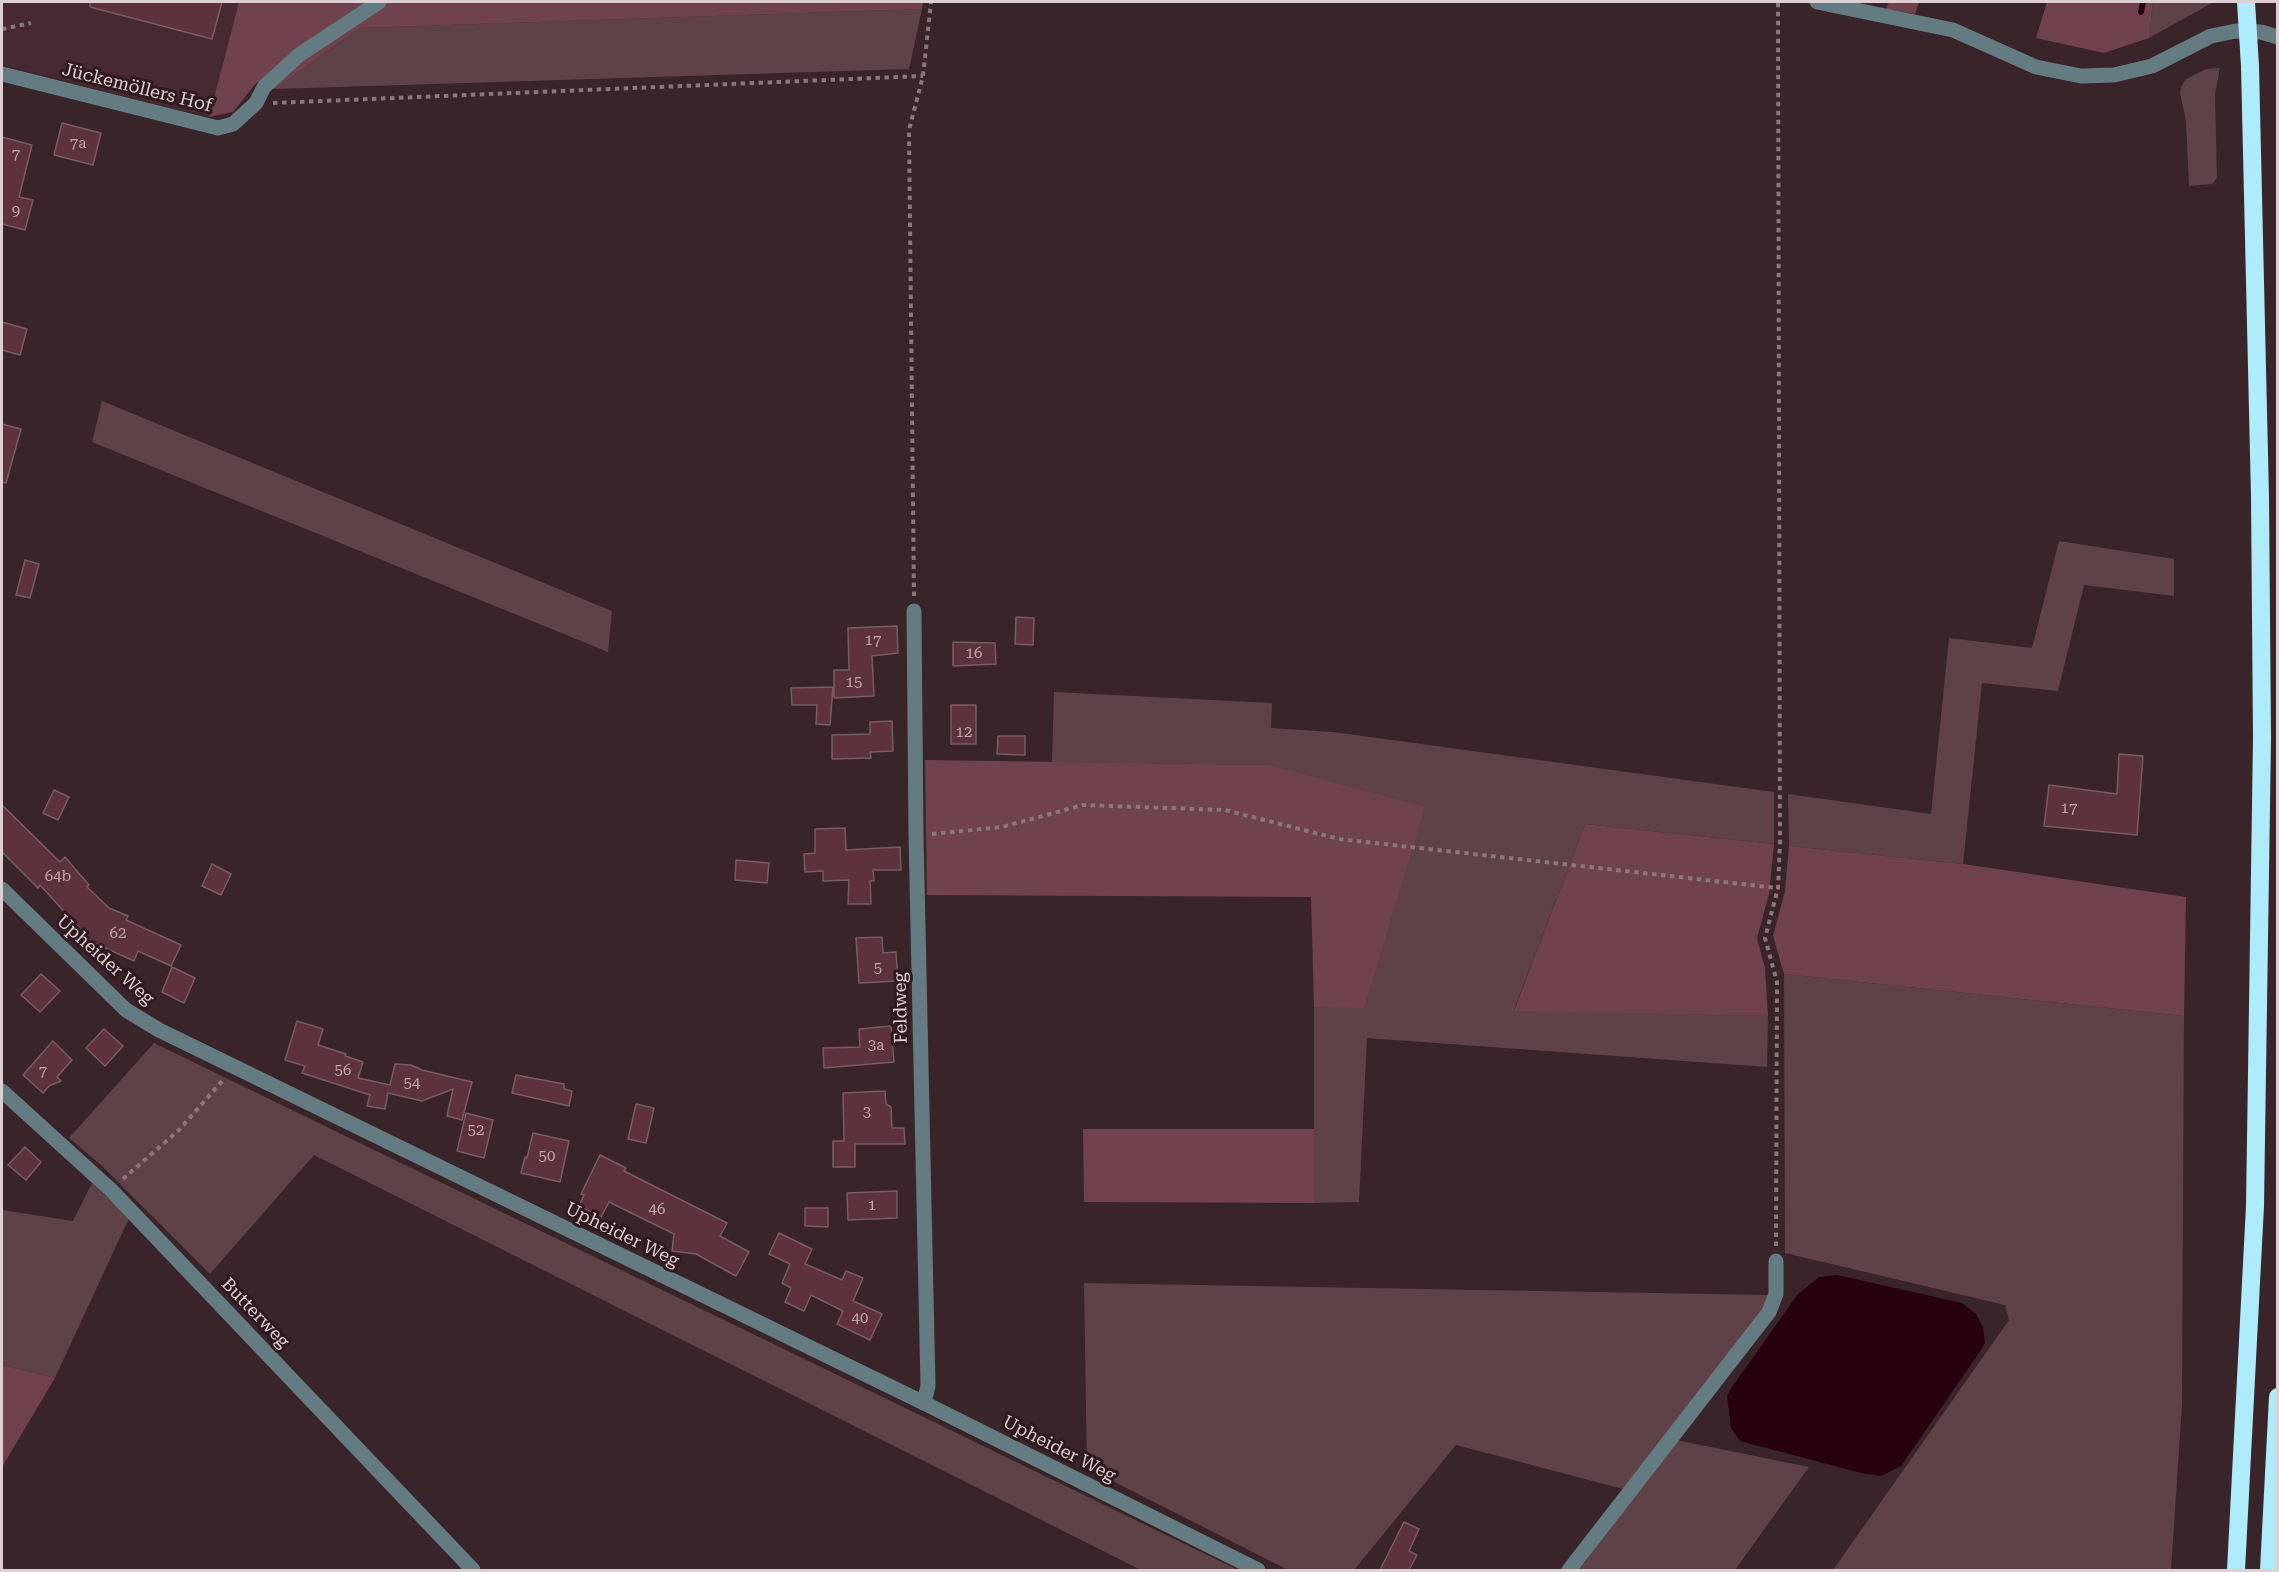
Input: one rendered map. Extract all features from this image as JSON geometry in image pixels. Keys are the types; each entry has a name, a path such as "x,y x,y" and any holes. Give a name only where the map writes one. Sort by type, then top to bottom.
{"highway":[{"path":"2236,1570 2255,1206 2262,738 2260,497 2250,66 2246,2"},
{"path":"2269,1570 2277,1397"}],"street":[{"name":"Jückemöllers Hof","path":"2,74 218,128 233,124 256,104 264,87 299,55 379,2"},
{"path":"1816,2 1953,30 2036,68 2081,76 2114,75 2152,66 2211,36 2236,31 2261,32 2277,37"},
{"name":"Feldweg","path":"914,611 916,835 928,1386 924,1404"},
{"name":"Upheider Weg","path":"2,889 126,1010 159,1030 1258,1570"},
{"name":"Butterweg","path":"2,1091 111,1190 473,1570"},
{"path":"1569,1570 1769,1312 1776,1294 1776,1261"}],"path":[{"path":"914,611 909,130 923,76 932,2"},
{"path":"1776,1261 1777,982 1765,938 1778,888 1780,843 1778,2"},
{"path":"2,29 31,23"},
{"path":"256,104 923,76"},
{"path":"916,835 1002,827 1083,805 1226,810 1339,839 1778,888"},
{"path":"111,1190 179,1130 235,1068"}],"shaded area":[{"path":"2,2 239,2 209,117 2,65"},
{"path":"239,2 923,2 922,9 360,28 275,89 257,82 233,112 209,117"},
{"path":"1889,2 1919,2 1915,14 1886,9"},
{"path":"2047,2 2153,2 2149,38 2104,53 2036,38"},
{"path":"2153,2 2214,2 2149,38"},
{"path":"922,9 909,69 275,89 360,28"},
{"path":"2220,68 2215,94 2217,178 2212,184 2189,186 2186,121 2180,93 2181,87 2185,80 2206,69"},
{"path":"102,401 612,611 608,652 92,442"},
{"path":"2059,541 2174,559 2174,596 2084,585 2058,691 1982,683 1963,864 1789,846 1788,794 1931,814 1949,638 2032,648"},
{"path":"1054,692 1272,703 1271,728 1333,732 1774,792 1774,844 1585,824 1514,1010 1768,1016 1767,1067 1367,1038 1359,1202 1314,1203 1314,1007 1364,1007 1268,765 1052,762"},
{"path":"925,760 1268,765 1425,807 1364,1008 1314,1007 1311,897 927,895"},
{"path":"1585,824 1774,844 1769,894 1757,938 1765,968 1768,1016 1514,1011"},
{"path":"1789,846 1963,864 2186,897 2184,1016 1784,974 1773,936 1785,891"},
{"path":"1784,974 2184,1016 2182,1404 2171,1570 1833,1570 2009,1320 2005,1305 1785,1253"},
{"path":"154,1043 1238,1570 1141,1570 314,1155 210,1274 101,1165 69,1138"},
{"path":"1083,1129 1314,1129 1314,1203 1084,1202"},
{"path":"92,1183 129,1218 55,1378 2,1365 2,1210 73,1221"},
{"path":"1837,1275 1962,1303 1976,1314 1983,1327 1985,1343 1979,1353 1901,1466 1881,1476 1861,1473 1740,1441 1731,1428 1727,1396 1732,1387 1798,1294 1819,1277"},
{"path":"1084,1283 1768,1295 1766,1307 1623,1489 1456,1445 1354,1570 1288,1570 1087,1468"},
{"path":"2,1365 55,1378 2,1467"},
{"path":"1676,1440 1809,1467 1735,1570 1579,1570"}],"building":[{"path":"90,2 222,2 212,39 90,7"},
{"path":"62,123 101,133 93,165 54,155"},
{"path":"2,137 32,145 19,197 33,200 25,230 2,224"},
{"path":"2,322 27,329 20,355 2,350"},
{"path":"2,424 21,429 6,483 2,482"},
{"path":"25,560 39,564 30,598 16,595"},
{"path":"1016,617 1034,618 1033,645 1015,644"},
{"path":"897,626 898,653 872,656 874,696 834,698 834,670 849,670 848,628"},
{"path":"953,642 995,643 996,664 953,666"},
{"path":"833,687 830,725 816,724 817,705 792,705 791,688"},
{"path":"951,705 976,705 976,744 951,744"},
{"path":"892,721 893,751 870,752 871,758 832,759 832,735 870,734 870,722"},
{"path":"998,736 1025,736 1025,755 997,754"},
{"path":"2119,754 2143,756 2137,835 2044,826 2049,785 2117,794"},
{"path":"54,790 69,797 58,820 43,813"},
{"path":"2,805 60,862 65,857 89,885 87,887 109,908 128,916 126,920 181,945 171,966 138,951 134,961 92,942 40,885 38,888 2,852"},
{"path":"845,828 846,850 900,847 901,870 873,870 874,881 870,881 871,904 848,904 849,880 823,881 823,871 805,872 804,854 815,853 815,829"},
{"path":"736,860 769,863 767,883 735,880"},
{"path":"212,864 231,874 221,895 202,886"},
{"path":"882,937 883,953 896,952 898,981 859,983 856,938"},
{"path":"172,967 195,978 184,1003 162,992"},
{"path":"41,974 60,991 40,1012 21,995"},
{"path":"297,1021 323,1029 318,1045 363,1062 358,1078 390,1085 395,1064 411,1065 422,1070 472,1082 462,1120 447,1116 453,1089 422,1101 388,1093 385,1109 367,1106 370,1095 302,1073 305,1066 285,1060"},
{"path":"891,1026 894,1062 824,1068 823,1048 860,1047 859,1029"},
{"path":"104,1029 123,1046 105,1066 86,1048"},
{"path":"53,1041 72,1060 57,1077 61,1081 49,1086 43,1093 23,1075"},
{"path":"516,1075 564,1084 564,1089 572,1091 569,1106 512,1093"},
{"path":"885,1091 886,1104 891,1107 892,1128 904,1128 905,1144 855,1144 855,1167 833,1167 833,1141 844,1141 843,1093"},
{"path":"636,1104 654,1108 646,1143 628,1139"},
{"path":"466,1113 493,1120 484,1158 457,1151"},
{"path":"533,1133 569,1141 560,1182 521,1173"},
{"path":"25,1147 41,1162 26,1180 8,1165"},
{"path":"600,1155 626,1168 624,1171 727,1223 720,1236 749,1252 736,1276 696,1254 672,1251 674,1234 609,1202 601,1217 579,1206 584,1195 581,1194"},
{"path":"897,1191 897,1218 848,1220 847,1193"},
{"path":"805,1208 828,1208 828,1227 805,1226"},
{"path":"779,1233 812,1249 805,1264 842,1280 846,1271 863,1278 853,1301 882,1314 870,1340 837,1324 843,1311 811,1295 804,1311 785,1302 791,1288 782,1283 790,1264 769,1254"},
{"path":"1404,1522 1419,1529 1409,1551 1417,1555 1409,1570 1380,1570"}],"waterway":[{"path":"2141,12 2143,2"}]}
